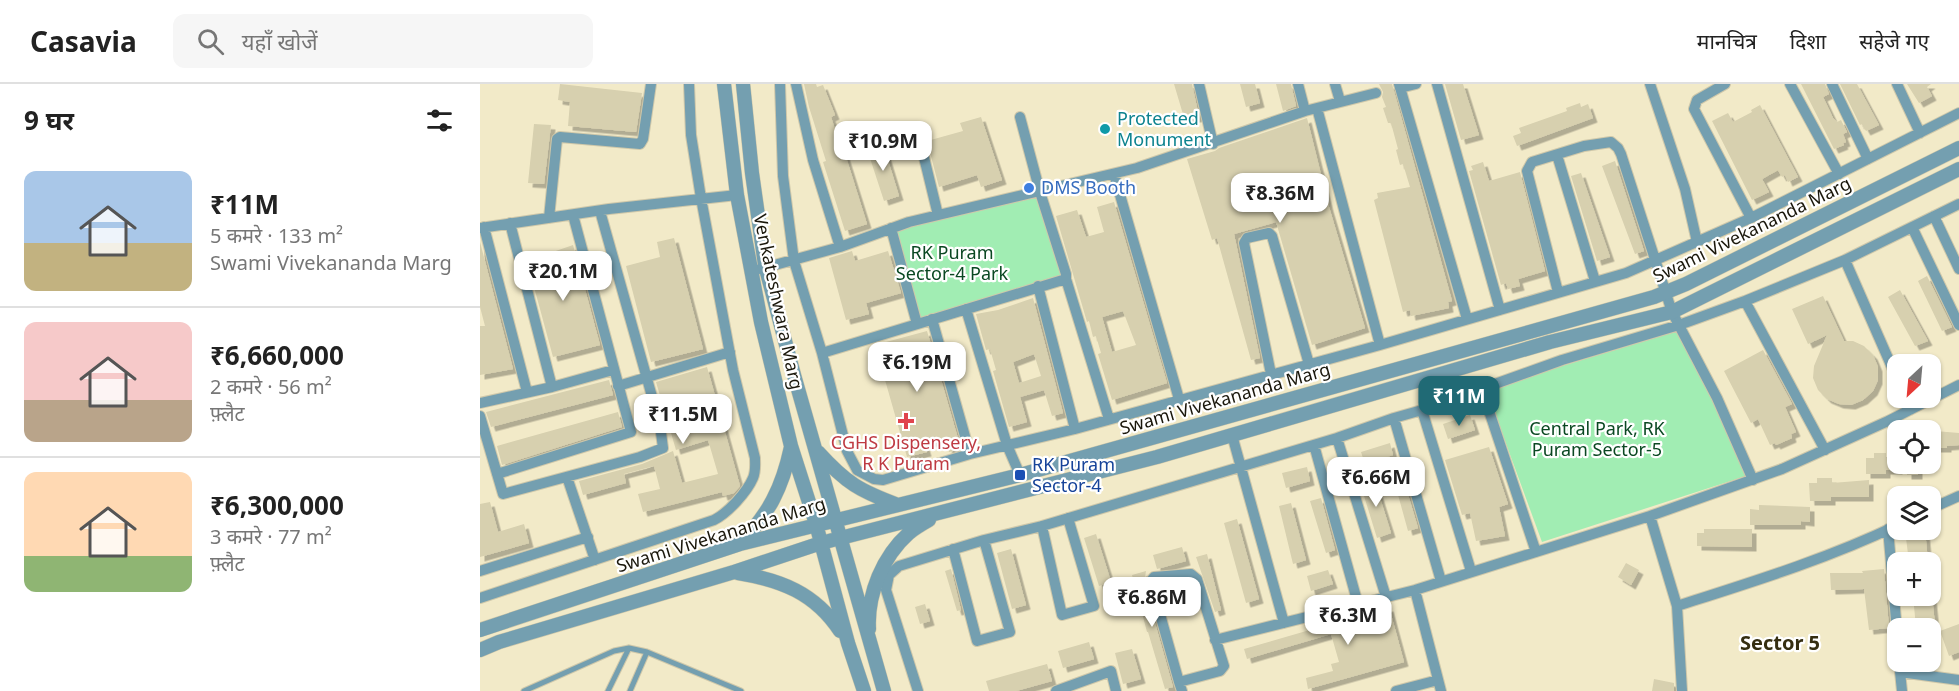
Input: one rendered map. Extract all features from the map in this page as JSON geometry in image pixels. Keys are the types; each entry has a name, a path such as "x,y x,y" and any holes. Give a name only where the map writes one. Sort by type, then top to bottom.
{"street":[{"path":"549,218 557,139 560,137 640,144 643,139 651,84"},
{"path":"480,598 714,520 726,512 753,479 756,470 755,458 730,352 701,198 691,135 689,84"},
{"name":"Venkateshwara Marg","path":"724,84 737,195 761,322 791,446 816,524 848,643"},
{"path":"743,84 752,173 766,268 884,691"},
{"path":"787,84 780,84 783,176 795,261 822,353 847,452 857,470 867,477 883,480 970,454 1075,429 1380,345 1626,273 1751,218 1959,113"},
{"path":"796,84 813,160 840,247"},
{"path":"1199,84 1213,144"},
{"path":"1298,84 1305,111"},
{"path":"1335,84 1340,101"},
{"path":"1416,84 1400,86 1467,320"},
{"path":"1437,84 1500,310"},
{"path":"1650,84 1688,200 1697,242"},
{"path":"1725,84 1697,100 1694,109 1751,218"},
{"path":"1790,84 1839,174"},
{"path":"1832,84 1868,159"},
{"path":"1897,84 1920,133"},
{"path":"752,271 795,261 891,228 938,215 1114,174 1213,144 1305,111 1376,93"},
{"path":"1317,108 1380,345"},
{"path":"1020,117 1040,192 1109,419"},
{"path":"1558,292 1527,171 1532,162 1606,141 1616,145 1621,154 1672,312 1717,398 1753,480"},
{"path":"921,145 938,215"},
{"name":"Swami Vivekananda Marg","path":"480,630 740,544 1020,475 1665,293 1959,148"},
{"path":"1557,154 1594,281"},
{"name":"Swami Vivekananda Marg","path":"480,650 499,642 734,572 821,543 1157,457 1550,342 1672,312 1959,169"},
{"path":"1114,174 1179,399"},
{"path":"527,392 482,228 737,195"},
{"path":"918,691 886,590 892,571 899,566 1337,438 1482,390 1562,360 1679,325 1845,260 1959,204"},
{"path":"480,416 503,494 653,454 663,448 663,437 600,211"},
{"path":"497,474 631,432 573,215"},
{"path":"1934,216 1959,269"},
{"path":"510,223 552,387"},
{"path":"1912,227 1959,325"},
{"path":"891,228 917,324"},
{"path":"1271,374 1244,243 1247,238 1269,233 1272,236 1309,364"},
{"path":"1845,260 1887,356"},
{"path":"822,353 1066,279"},
{"path":"1038,286 1075,429"},
{"path":"1745,301 1825,450"},
{"path":"966,309 1007,446 1020,475"},
{"path":"932,319 970,454"},
{"path":"618,387 730,352"},
{"path":"480,403 552,387 613,370"},
{"path":"1215,640 1415,590 1650,516 1753,480 1825,450 1959,385"},
{"path":"1482,390 1536,552"},
{"path":"1422,410 1472,571"},
{"path":"1394,418 1441,581"},
{"path":"1232,435 1284,623"},
{"path":"1337,438 1386,597"},
{"path":"1314,445 1358,604"},
{"path":"740,544 759,524 775,500 785,473 791,446"},
{"path":"815,448 838,474 866,494 899,505"},
{"path":"567,477 595,560"},
{"path":"1941,504 1959,496"},
{"path":"871,648 869,616 875,585 895,549 909,533 935,515"},
{"path":"1650,516 1677,606 1682,691"},
{"path":"1042,526 1062,615 1094,606 1068,518"},
{"path":"1677,606 1762,579 1887,529"},
{"path":"480,571 588,537"},
{"path":"953,549 977,641 1010,632 984,540"},
{"path":"1894,540 1897,618"},
{"path":"734,572 774,580 804,594 829,615 848,643 864,691"},
{"path":"1188,573 1195,576 1224,666 1222,669 1181,686 1151,579 1188,573"},
{"path":"1415,590 1441,691"},
{"path":"1056,691 1112,670 1116,691"},
{"path":"1900,672 1902,691"},
{"path":"1923,672 1959,680"},
{"path":"1396,691 1438,680"}],"lane":[{"path":"608,691 629,648"},
{"path":"524,691 614,651 629,648 647,652 741,691"},
{"path":"630,691 647,652"}],"green space":[{"name":"RK Puram Sector-4 Park","path":"1041,196 1066,279 917,324 891,228"},
{"name":"Central Park, RK Puram Sector-5","path":"1681,330 1746,476 1542,542 1486,389"}],"building":[{"path":"560,84 642,93 636,132 568,126 570,102 558,100"},
{"path":"804,84 816,84 817,87 823,85 835,115 831,117 837,136 839,135 867,224 845,231 823,162 826,161"},
{"path":"1174,84 1192,84 1199,117 1185,121"},
{"path":"1240,84 1255,84 1260,103 1246,107"},
{"path":"1276,84 1291,84 1296,106 1283,111"},
{"path":"1379,84 1392,84 1452,301 1448,302 1449,308 1411,316 1410,310 1403,312 1374,200 1378,198 1377,193 1410,187 1403,164 1400,165 1391,123 1388,123 1383,108 1386,107"},
{"path":"1445,84 1463,84 1479,135 1461,140"},
{"path":"1801,84 1825,84 1829,94 1823,97 1833,118 1837,122 1841,120 1847,132 1843,134 1846,142 1843,143 1844,145 1834,149"},
{"path":"1840,84 1857,84 1879,125 1866,131 1862,124 1860,125"},
{"path":"1907,84 1931,84 1927,87 1932,96 1919,103"},
{"path":"1580,103 1581,107 1588,104 1593,118 1517,146 1513,136 1521,133 1519,128 1567,111 1566,108"},
{"path":"1760,105 1798,177 1788,182 1785,175 1782,177 1778,170 1762,179 1769,192 1752,200 1712,121 1728,113 1733,122"},
{"path":"981,117 1002,180 981,187 977,175 939,187 927,141 963,131 960,123"},
{"path":"1307,118 1329,207 1365,328 1312,345 1276,222 1234,234 1260,358 1251,360 1217,238 1212,240 1187,159"},
{"path":"534,124 551,125 544,184 528,183"},
{"path":"883,144 899,196 884,201 867,149"},
{"path":"1615,161 1644,251 1635,254 1602,166"},
{"path":"1483,162 1489,181 1520,172 1545,271 1518,279 1520,286 1508,289 1506,283 1501,285 1469,171 1473,170 1471,166"},
{"path":"1581,173 1610,257 1597,261 1571,176"},
{"path":"1114,202 1167,383 1112,400 1098,354 1101,353 1096,336 1093,337 1089,321 1087,322 1056,216 1077,210 1086,237 1104,232 1097,207","holes":["1123,311 1136,345 1112,352 1102,317"]},
{"path":"674,238 703,349 651,362 626,266 660,257 657,242"},
{"path":"480,242 513,369 480,375 480,326 485,326 480,307"},
{"path":"573,245 600,345 553,357 527,261"},
{"path":"852,251 855,261 888,251 901,293 866,303 869,314 846,320 829,258"},
{"path":"1927,276 1952,327 1942,331 1918,281"},
{"path":"1900,290 1928,341 1915,346 1888,297"},
{"path":"1823,296 1844,341 1853,341 1864,346 1873,355 1878,367 1878,380 1873,391 1863,400 1851,405 1839,404 1827,399 1818,390 1813,378 1814,366 1827,335 1808,344 1792,309"},
{"path":"1033,298 1063,413 1052,416 1044,390 1020,397 1027,422 1009,427 993,371 996,370 990,349 986,350 976,314 998,310","holes":["1034,354 1041,376 1019,383 1013,362"]},
{"path":"927,331 961,449 949,452 944,438 925,445 927,452 907,457 875,345"},
{"path":"1763,350 1792,404 1785,407 1796,432 1791,434 1792,438 1776,445 1775,443 1770,445 1758,419 1751,423 1724,371"},
{"path":"707,367 740,486 734,493 723,496 722,492 643,512 638,494 660,489 654,466 624,474 626,483 583,495 579,481 642,464 673,451 682,483 718,474 708,440 676,450 656,382"},
{"path":"609,380 613,395 491,427 486,412"},
{"path":"618,412 622,427 502,465 497,446"},
{"path":"1470,415 1475,430 1448,439 1443,424"},
{"path":"1941,432 1959,433 1959,445 1947,446 1947,448 1941,448"},
{"path":"1390,443 1393,455 1365,464 1361,452"},
{"path":"1489,447 1508,504 1499,507 1505,536 1476,541 1470,513 1462,515 1445,460"},
{"path":"1874,453 1886,453 1886,474 1866,474 1866,458 1874,458"},
{"path":"1307,467 1310,481 1286,488 1282,473"},
{"path":"1401,471 1418,528 1408,531 1392,473"},
{"path":"1817,478 1832,478 1832,483 1869,480 1869,497 1831,497 1831,501 1810,501 1809,483 1817,483"},
{"path":"1374,479 1391,533 1377,538 1360,483"},
{"path":"1321,498 1335,550 1326,553 1310,501"},
{"path":"490,502 498,532 524,524 529,543 480,557 480,504"},
{"path":"1291,503 1306,560 1293,564 1279,506"},
{"path":"1759,505 1810,507 1810,522 1801,521 1801,525 1750,525 1750,509 1759,510"},
{"path":"1237,519 1259,599 1246,603 1224,523"},
{"path":"1704,529 1752,529 1752,547 1697,546 1697,533 1704,533"},
{"path":"1096,534 1111,582 1099,586 1084,538"},
{"path":"1906,540 1926,540 1927,552 1908,552"},
{"path":"1182,547 1186,561 1157,569 1153,555"},
{"path":"1011,549 1026,605 1012,609 997,553"},
{"path":"1207,554 1221,610 1215,612 1196,557"},
{"path":"1626,563 1639,570 1631,585 1618,577"},
{"path":"951,569 961,610 957,611 945,571"},
{"path":"1884,569 1887,628 1869,630 1864,589 1831,590 1830,573 1863,573 1862,571"},
{"path":"1328,570 1333,584 1311,591 1307,576"},
{"path":"1146,571 1144,584 1173,687 1165,689 1132,575"},
{"path":"925,604 930,621 920,624 915,607"},
{"path":"1914,606 1933,606 1934,618 1915,618"},
{"path":"1389,607 1404,662 1308,689 1306,678 1333,671 1331,664 1339,662 1331,634 1247,659 1244,649"},
{"path":"1959,624 1959,652 1949,656 1941,631"},
{"path":"1089,642 1094,659 1063,668 1058,651"},
{"path":"1132,649 1141,679 1123,684 1115,653"},
{"path":"1047,664 1052,681 1016,691 989,691 986,681"},
{"path":"1654,679 1674,683 1674,691 1652,691"}],"place":[{"name":"Protected Monument","path":"1105,129"},
{"name":"DMS Booth","path":"1029,188"},
{"name":"CGHS Dispensery, R K Puram","path":"906,421"},
{"name":"RK Puram Sector-4","path":"1020,475"}],"district":[{"name":"Sector 5","path":"1780,643"}]}
